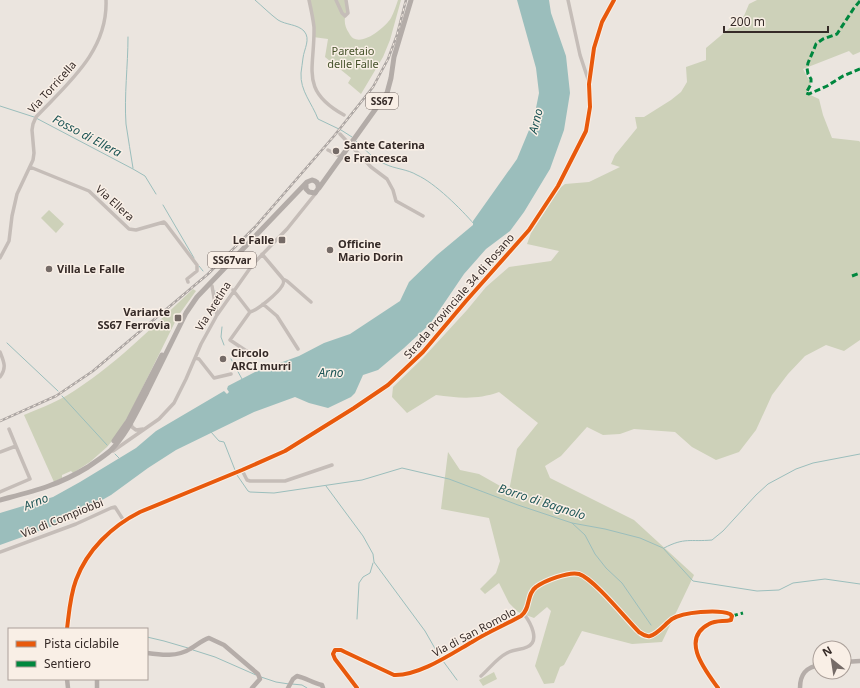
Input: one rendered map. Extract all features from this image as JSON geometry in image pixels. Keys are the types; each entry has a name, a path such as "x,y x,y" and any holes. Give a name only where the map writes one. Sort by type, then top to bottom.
{"main road":[{"name":"Via Aretina","path":"318,190 343,155 349,143 361,130 387,93 394,57 411,0"},
{"name":"Strada Provinciale 34 di Rosano","path":"67,628 72,594 80,570 96,546 124,521 140,512 285,451 388,385 423,352 529,230 558,186 586,131 590,107 589,84 594,48 602,22 614,0"},
{"path":"308,192 306,189 306,184 310,181 327,177"},
{"path":"294,195 298,192 313,193 318,190 318,183 315,181"},
{"name":"SS67var","path":"92,464 116,439 132,412 176,328 191,305 205,287 306,184"},
{"name":"SS67var","path":"101,458 117,443 131,424 186,313"},
{"name":"Via Aretina","path":"5,498 53,485 69,478 101,458"},
{"name":"Via di San Romolo","path":"357,688 335,659 333,654 335,650 341,650 394,676 401,676 444,660 474,641 524,614 527,609 530,594 534,588 549,580 571,573 579,574 587,579 602,592 644,636 650,636 673,618 679,616 696,613 728,612 732,615 731,620 710,623 697,633 695,642 703,667 718,688"},
{"path":"148,653 157,655 179,654 201,640 209,638 224,645 258,674 260,679 252,688"},
{"path":"800,688 803,674 808,668 812,667"},
{"path":"288,688 293,679 297,676 305,678 322,686 323,688"}],"street":[{"name":"Via Torricella","path":"30,167 34,153 32,130 35,118 80,72 96,49 104,20 106,0"},
{"path":"309,0 314,26 312,61 314,84 321,98 344,115"},
{"path":"336,0 345,16 348,12 346,0"},
{"path":"568,0 580,55 589,84"},
{"path":"340,134 371,166 387,179 393,190 396,201 423,216"},
{"path":"328,150 343,155"},
{"path":"0,258 10,242 12,216 16,194 30,167"},
{"name":"Via Ellera","path":"30,167 89,191 129,229 136,230 164,222 197,265 197,271 188,278 188,282"},
{"name":"Via Aretina","path":"101,458 146,428 164,414 176,400 217,314 252,264 272,244 318,190"},
{"path":"308,192 311,198 310,201"},
{"path":"268,261 267,254 272,244"},
{"path":"262,254 284,279 311,302"},
{"path":"254,356 230,340 250,312 254,311 263,304 282,286 284,279"},
{"path":"212,286 217,314"},
{"path":"234,290 250,312"},
{"path":"263,304 277,316 298,349"},
{"path":"0,352 4,361 5,369 0,378"},
{"path":"195,358 199,359 214,378 231,374"},
{"path":"132,412 132,427 136,430 146,428"},
{"path":"5,498 4,490 30,479 9,429"},
{"path":"0,452 16,446"},
{"path":"242,470 247,480 273,482 285,481 332,465"},
{"name":"Via di Compiobbi","path":"0,552 76,524 115,507 124,521"},
{"path":"481,676 505,654 515,649 531,645 534,637 533,632 529,620 524,614"}],"green space":[{"name":"Paretaio delle Falle","path":"309,0 345,0 348,12 345,18 346,26 353,38 358,40 371,36 383,27 391,18 398,0 401,0 390,40 383,57 361,94 348,83 351,78 325,57 328,39 313,37 314,26"},
{"path":"757,0 860,0 860,52 853,55 849,51 803,69 811,84 806,93 819,99 823,115 832,138 860,142 860,340 844,351 826,345 805,356 788,374 772,395 756,430 739,452 716,460 692,447 675,432 634,429 620,434 603,435 587,427 561,456 545,466 550,478 634,520 694,575 662,642 632,644 582,631 564,665 560,667 554,683 544,684 535,666 551,611 547,607 534,618 518,612 509,603 499,583 485,594 480,589 496,573 500,561 489,518 441,509 448,452 460,470 479,474 509,491 517,449 538,423 499,392 491,395 468,398 436,395 407,413 392,397 393,387 423,358 486,287 509,267 551,261 559,251 527,244 531,233 560,188 565,184 589,182 620,167 611,164 615,155 637,128 635,117 644,117 681,92 687,82 686,67 706,60 706,48 744,16 749,4"},
{"path":"49,210 64,224 56,233 41,218"},
{"path":"193,289 196,291 178,316 130,413 117,435 107,447 90,462 73,473 71,471 62,475 62,478 54,482 24,415 51,404 84,385 132,346"},
{"path":"494,672 497,679 483,686 479,680"}],"water":[{"name":"Arno","path":"517,0 549,0 551,13 566,56 570,93 564,130 550,169 524,212 510,231 486,249 464,274 430,324 378,370 363,375 355,393 351,397 328,408 309,403 295,397 254,412 176,450 111,495 81,512 50,527 0,545 0,513 53,497 136,448 156,431 224,391 227,394 229,392 227,389 228,386 255,372 299,356 324,343 350,334 400,301 409,282 437,255 473,225 473,221 517,159 534,118 539,93 536,68"}],"waterway":[{"path":"255,0 278,20 298,27 304,31 307,37 301,73 304,91 318,119 352,137"},
{"path":"128,37 126,124 133,168"},
{"name":"Fosso di Ellera","path":"0,106 34,117"},
{"name":"Fosso di Ellera","path":"36,118 145,176 156,194"},
{"path":"356,141 373,157 381,162 413,173 432,184 455,204 474,224"},
{"name":"Fosso di Ellera","path":"163,205 194,258"},
{"name":"Fosso di Ellera","path":"199,266 203,271"},
{"name":"Fosso di Ellera","path":"215,291 216,298"},
{"name":"Fosso di Ellera","path":"222,327 221,337 224,345"},
{"path":"7,343 58,391"},
{"name":"Fosso di Ellera","path":"231,359 242,379"},
{"path":"62,396 107,445"},
{"name":"Borro di Bagnolo","path":"211,432 219,441 224,442 235,470"},
{"path":"115,454 119,458"},
{"path":"664,548 677,542 712,540 723,531 768,484 796,469 813,463 860,454"},
{"name":"Borro di Bagnolo","path":"237,475 250,492 274,493 362,480 402,468 449,479 518,505 572,523 605,529 640,538 663,548 693,581 757,591 779,590 793,583 825,579 860,584"},
{"path":"326,486 363,536 373,554 374,562 425,631 441,659"},
{"path":"572,523 585,535 595,554 606,568 622,583 651,625"},
{"path":"357,619 359,583 363,577 370,573 373,563"},
{"path":"148,637 188,648"},
{"path":"193,650 215,657 256,675"},
{"path":"443,661 457,680"},
{"path":"261,677 276,682 289,684"},
{"path":"292,684 302,685 307,688"}],"railway":[{"path":"0,421 56,396 93,371 208,274 255,227 334,136 373,87 388,59 397,35 406,0"}],"marked path":[{"path":"860,1 837,34 823,39 816,44 808,63 807,68 811,79 811,84 806,93 809,94 860,69"},
{"path":"852,276 860,273"},
{"path":"732,616 743,613"}],"cycle path":[{"path":"67,628 72,592 81,569 94,549 120,524 140,512 285,451 388,385 423,352 529,230 558,186 586,131 590,107 589,84 594,48 602,22 614,0"},
{"path":"357,688 335,659 333,654 335,650 341,650 394,675 414,672 445,658 484,635 521,616 526,610 529,597 536,587 550,579 575,573 585,577 593,583 639,632 645,636 653,635 672,619 684,615 709,612 725,612 730,614 732,616 731,620 709,624 701,630 696,638 698,655 707,673 718,688"}],"place":[{"name":"Sante Caterina e Francesca","path":"336,151"},
{"name":"Le Falle","path":"282,240"},
{"name":"Officine Mario Dorin","path":"330,250"},
{"name":"Villa Le Falle","path":"49,269"},
{"name":"Variante SS67 Ferrovia","path":"178,318"},
{"name":"Circolo ARCI murri","path":"223,359"}]}
